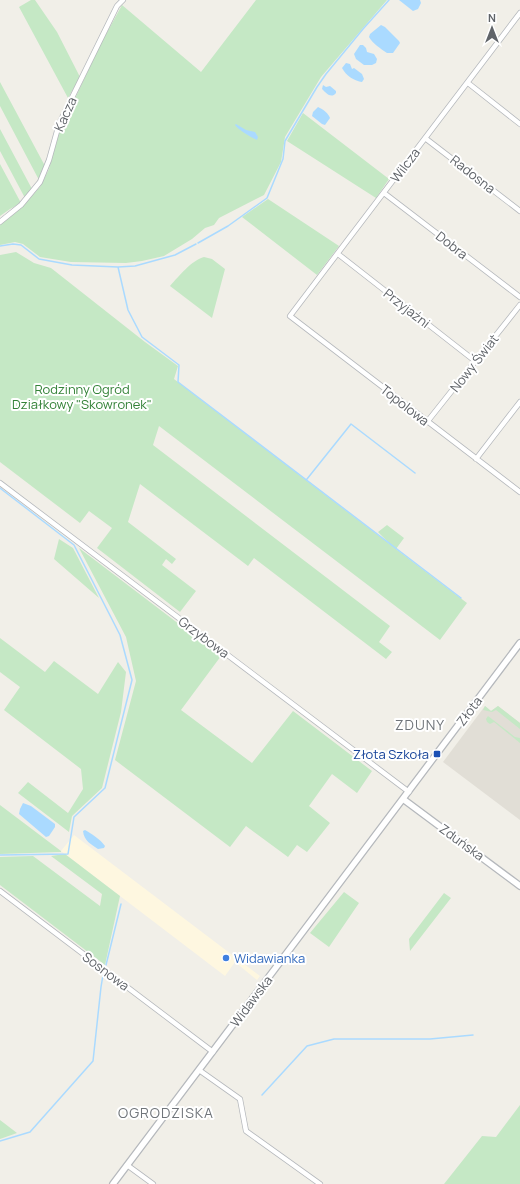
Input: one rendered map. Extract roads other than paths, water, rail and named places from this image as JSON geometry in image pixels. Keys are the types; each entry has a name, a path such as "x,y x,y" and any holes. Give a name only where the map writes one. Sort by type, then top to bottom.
{"street":[{"name":"Kacza","path":"0,222 21,205 40,182 49,160 58,124 117,6 123,0"},
{"name":"Wilcza","path":"290,316 520,13"},
{"path":"468,83 520,124"},
{"name":"Radosna","path":"425,138 520,211"},
{"name":"Dobra","path":"384,193 520,298"},
{"name":"Przyjaźni","path":"338,254 475,361"},
{"name":"Nowy Świat","path":"427,422 520,305"},
{"name":"Topolowa","path":"290,316 520,492"},
{"path":"476,459 520,402"},
{"path":"515,408 520,412"},
{"name":"Grzybowa","path":"0,482 409,792"},
{"name":"Złota","path":"403,799 520,643"},
{"name":"Zduńska","path":"403,799 520,886"},
{"name":"Widawska","path":"113,1184 403,799"},
{"name":"Sosnowa","path":"0,891 213,1052"},
{"path":"199,1070 240,1099 246,1131 320,1184"},
{"path":"127,1165 153,1184"}],"water":[{"path":"399,0 420,0 421,3 418,9 413,11"},
{"path":"381,25 385,27 400,43 393,53 387,53 375,44 369,37 370,34"},
{"path":"360,45 363,45 366,48 367,52 374,54 377,59 376,63 372,65 364,65 356,59 354,54"},
{"path":"346,63 350,64 352,69 354,68 362,74 364,79 362,82 356,81 348,76 342,68"},
{"path":"323,85 326,87 330,86 336,91 336,93 334,95 329,95 322,89"},
{"path":"318,107 326,112 330,118 325,125 312,116 313,112"},
{"path":"236,124 246,130 255,132 258,137 257,140 239,129 235,125"},
{"path":"23,803 31,806 55,824 55,827 49,836 46,837 19,814"},
{"path":"85,830 101,841 105,846 104,848 98,849 88,842 83,831"}],"waterway":[{"path":"198,243 228,226 267,198 283,159 285,141 317,87 363,29 389,0"},
{"path":"0,246 13,244 21,245 39,259 72,265 118,267 135,266 175,255 196,244"},
{"path":"118,267 128,310 142,337 179,365 178,382 461,598"},
{"path":"307,479 351,424 415,473"},
{"path":"0,488 74,545 120,635 132,680 105,788 74,817 68,854 0,855"},
{"path":"106,965 121,904"},
{"path":"0,1141 30,1132 93,1061 103,975"},
{"path":"262,1095 307,1046 334,1039 430,1039 473,1035"}],"place":[{"name":"Złota Szkoła","path":"437,754"},
{"name":"Widawianka","path":"226,958"}],"district":[{"name":"ZDUNY","path":"420,724"},
{"name":"OGRODZISKA","path":"166,1112"}],"park label":[{"name":"Rodzinny Ogród Działkowy \"Skowronek\"","path":"82,396"}]}
